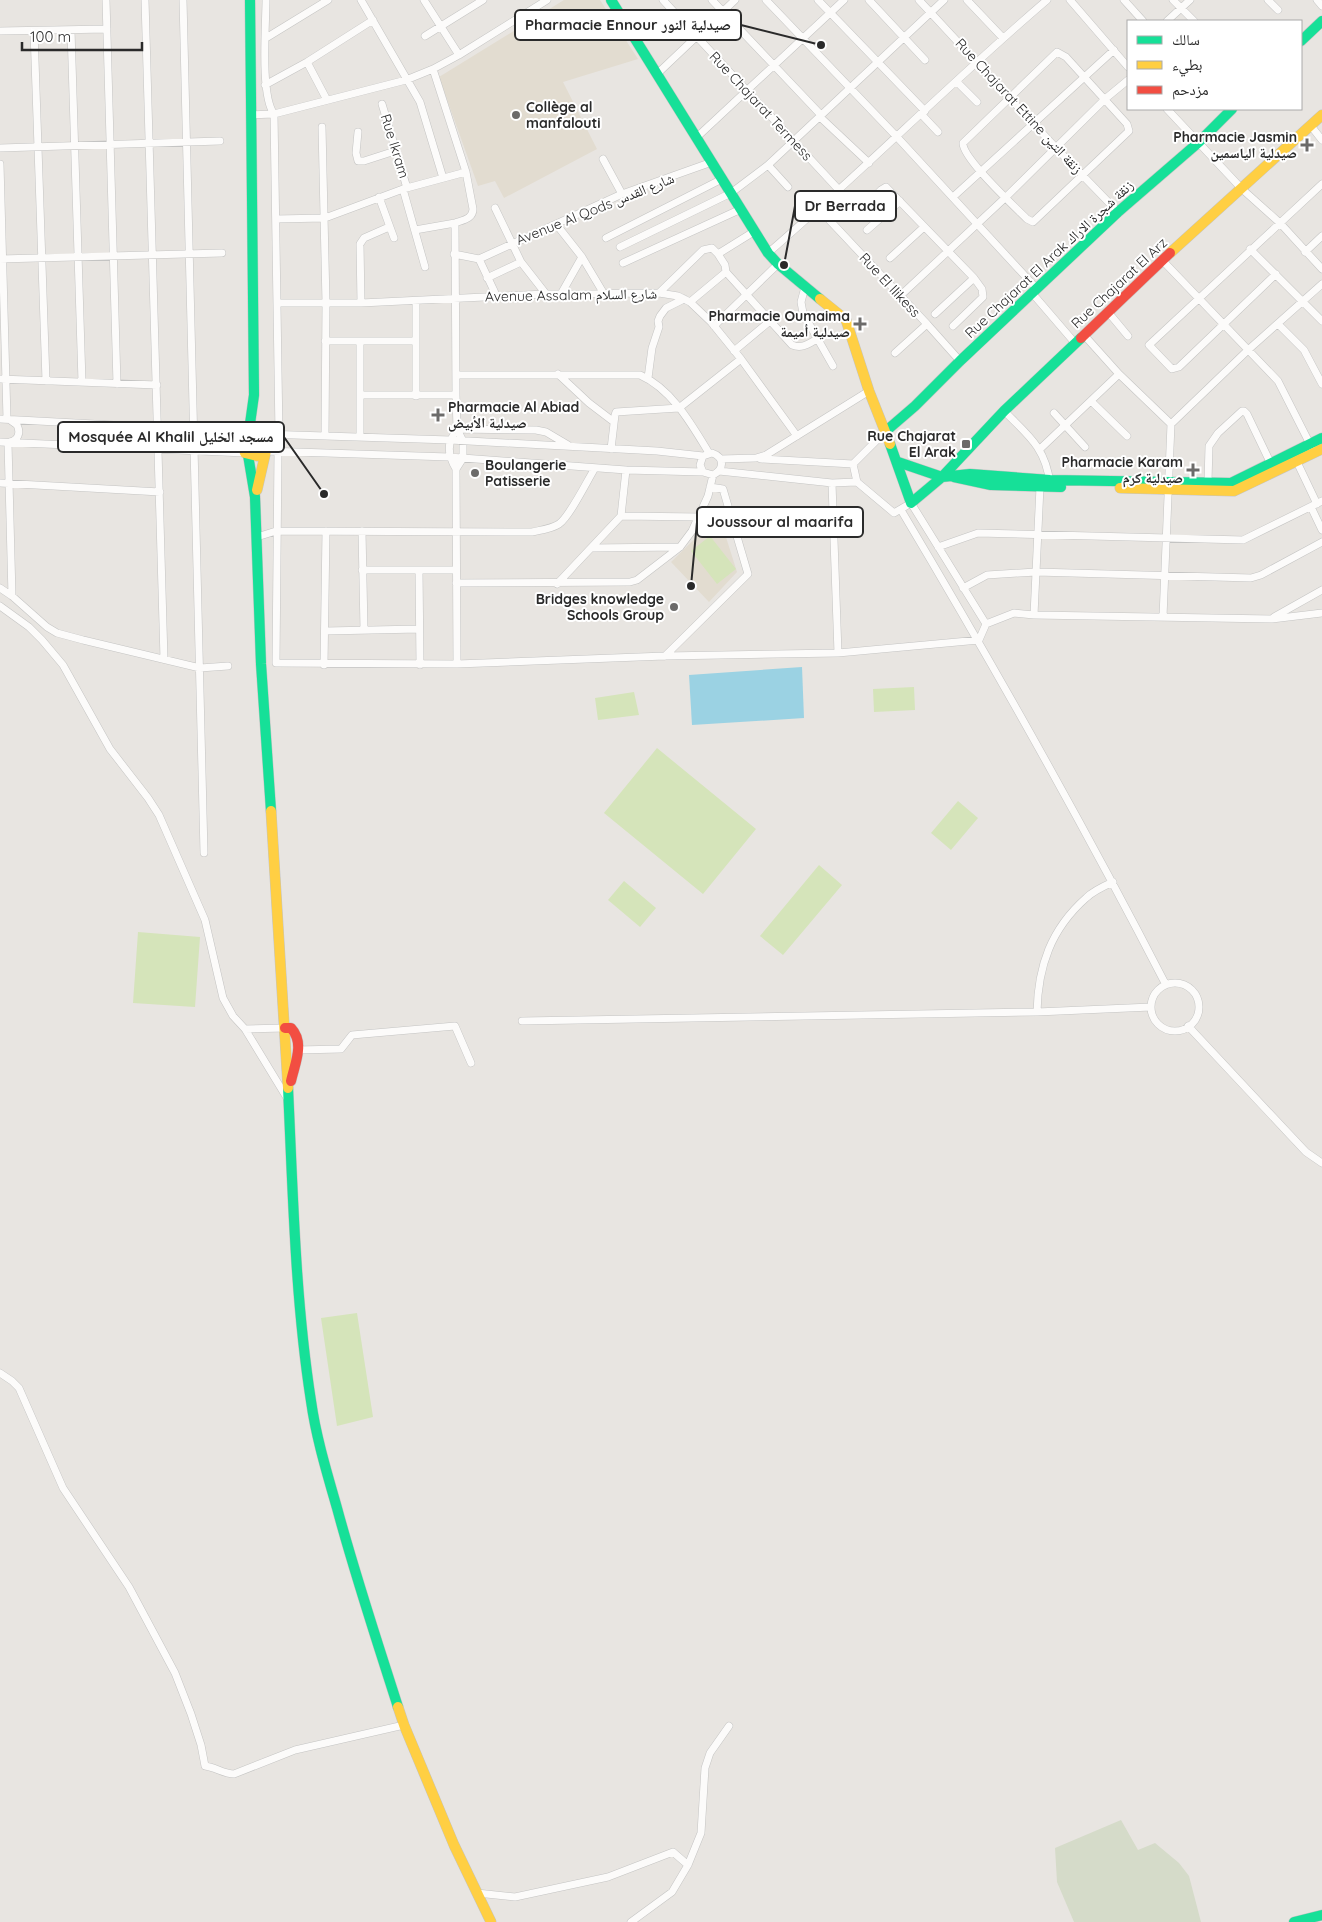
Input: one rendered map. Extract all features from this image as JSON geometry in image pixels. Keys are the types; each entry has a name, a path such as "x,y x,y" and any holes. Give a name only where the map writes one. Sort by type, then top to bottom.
{"street":[{"path":"106,0 117,384"},
{"path":"145,0 154,255 164,659"},
{"path":"183,0 204,853"},
{"path":"250,0 254,394 248,432 241,440 241,445 247,454 255,497 261,664 285,1028 301,1322 311,1403 325,1467 347,1545 404,1725 454,1845 491,1922"},
{"path":"266,0 266,85 268,104 274,114 279,434"},
{"path":"266,38 328,0"},
{"path":"361,0 420,102 443,178"},
{"path":"424,0 459,56"},
{"path":"425,36 471,3 482,0"},
{"path":"251,115 274,114 406,80 459,56 547,0"},
{"path":"612,0 768,253 778,264 846,320 869,390 898,462 911,502 986,624"},
{"name":"Rue Chajarat Termess","path":"663,0 839,190"},
{"path":"712,0 821,116 869,163"},
{"path":"657,74 735,0"},
{"path":"766,0 953,197 1034,291 1075,343"},
{"path":"818,0 878,61 938,132"},
{"path":"697,137 844,0"},
{"path":"868,0 925,60"},
{"name":"Rue Chajarat Ettine زنقة التين","path":"919,0 1118,212"},
{"path":"620,247 731,193 768,165 944,0"},
{"path":"966,0 1003,38"},
{"path":"768,253 819,209 1003,38 1047,0"},
{"path":"1070,0 1127,66"},
{"path":"1124,0 1142,20"},
{"path":"1173,0 1193,20"},
{"path":"1168,20 1190,0"},
{"path":"1268,0 1278,10"},
{"path":"1316,0 1322,6"},
{"path":"266,85 307,62 372,20"},
{"path":"1302,40 1322,21"},
{"path":"0,31 107,29"},
{"path":"71,30 82,382"},
{"path":"34,31 46,381"},
{"path":"953,197 1114,50"},
{"path":"1057,52 1066,57 1105,99 1127,124 1129,131 1084,176 1033,222 981,172 964,150 963,143 1010,97 1057,52"},
{"path":"1122,60 1127,56"},
{"path":"307,62 327,100"},
{"path":"415,230 455,223 467,219 473,213 466,172 433,69"},
{"path":"900,296 1006,198 1105,99 1127,81"},
{"path":"957,82 977,102"},
{"name":"Rue Ikram","path":"382,104 425,267"},
{"path":"1168,110 1242,190 1280,223 1322,269"},
{"name":"Rue Chajarat El Arak زنقة شجرة الاراك","path":"886,431 915,406 1118,212 1199,142 1231,110"},
{"name":"Rue Chajarat El Arz","path":"911,502 946,476 1004,411 1162,260 1242,190 1322,115"},
{"path":"1311,126 1322,140"},
{"path":"322,127 326,303 325,436"},
{"path":"358,132 356,153 358,160 361,161 395,151"},
{"path":"0,148 220,140"},
{"path":"603,159 622,194"},
{"name":"Avenue Al Qods شارع القدس","path":"479,259 510,243 622,194 712,162"},
{"path":"0,164 2,420"},
{"path":"768,165 788,187"},
{"path":"276,219 325,218 405,188 466,172"},
{"path":"606,238 722,179"},
{"path":"1276,274 1175,369 1172,369 1149,345 1322,184"},
{"path":"856,215 886,187 974,278 982,288 983,296 953,326"},
{"path":"379,197 394,238"},
{"path":"867,230 900,200"},
{"path":"495,208 510,243 521,262 546,294"},
{"path":"623,263 741,209"},
{"name":"Rue El Ilikess","path":"819,209 960,361"},
{"path":"455,223 457,429 463,440 463,458 456,469"},
{"path":"556,224 582,257 604,294"},
{"path":"361,302 360,244 364,238 389,227"},
{"path":"890,258 924,227"},
{"path":"718,254 755,231"},
{"path":"1305,252 1322,236"},
{"path":"659,293 703,250 712,248 725,265 726,272 792,344 798,347 804,346 817,339"},
{"path":"1250,249 1322,321"},
{"path":"1,259 222,253"},
{"path":"454,254 479,259 496,295"},
{"path":"561,294 582,257"},
{"path":"1162,260 1278,381 1315,449"},
{"path":"487,278 521,262"},
{"path":"714,326 778,264"},
{"path":"648,378 652,348 659,327 658,321 660,316 666,308 687,301 726,272"},
{"path":"936,314 974,278"},
{"path":"1163,617 1171,424 1248,350 1322,284"},
{"path":"805,287 801,307 832,366"},
{"name":"Avenue Assalam شارع السلام","path":"278,302 326,303 496,295 659,293 687,301"},
{"path":"416,300 416,396"},
{"path":"687,301 714,326 798,436"},
{"path":"1108,312 1128,336"},
{"path":"734,351 770,321"},
{"path":"895,353 927,324"},
{"path":"1278,324 1304,350 1322,384"},
{"path":"1084,335 1119,374 1171,424"},
{"path":"325,340 416,341"},
{"path":"360,341 360,437"},
{"path":"611,449 615,413 619,411 679,408 741,359"},
{"path":"456,375 635,373 648,378 657,385 679,408 706,454"},
{"path":"558,374 589,403 614,422"},
{"path":"1040,449 1064,425 1092,402 1119,374"},
{"path":"3,379 157,385"},
{"path":"756,458 798,436 869,390"},
{"path":"254,394 262,433 268,442 264,452 255,497"},
{"path":"361,396 456,396"},
{"path":"1092,402 1127,436"},
{"path":"1004,411 1040,449 1045,458 1047,484 1037,533 1034,615"},
{"path":"1208,482 1209,446 1218,433 1242,411 1247,414 1271,464"},
{"path":"1054,413 1085,447"},
{"path":"2,420 248,432 258,430 262,433 325,436 463,440 715,454 721,459 756,458 853,464 886,431"},
{"path":"2,420 15,422 19,433 15,440 3,442"},
{"path":"457,429 450,440 449,457 456,469 457,664"},
{"path":"457,429 536,430 546,432 571,447"},
{"path":"898,462 962,481 1168,485 1234,491 1297,462 1315,449 1322,438"},
{"path":"3,442 194,451 256,456 264,452 278,452 449,457 626,470 718,471 832,483 857,482"},
{"path":"3,442 9,484 12,596"},
{"path":"1168,485 1208,482 1231,483 1271,464 1315,449"},
{"path":"276,663 278,452"},
{"path":"703,472 700,465 706,454"},
{"path":"456,583 557,584 630,582 645,575 680,548 700,517 721,459"},
{"path":"718,471 746,459"},
{"path":"1297,462 1317,504 1322,530"},
{"path":"853,464 857,482 894,513 911,502"},
{"path":"257,537 276,531 532,532 558,525 566,518 595,468"},
{"path":"557,584 621,516 626,470"},
{"path":"0,483 160,492"},
{"path":"832,483 838,653"},
{"path":"665,656 748,574 723,490 710,486"},
{"path":"938,547 978,533 1037,533 1244,540 1317,504"},
{"path":"901,510 979,640 1113,882 1166,985"},
{"path":"621,516 700,517"},
{"path":"324,665 326,531"},
{"path":"362,531 364,630"},
{"path":"963,588 987,575 1036,572 1251,578 1322,542"},
{"path":"591,548 680,548"},
{"path":"362,570 456,570"},
{"path":"419,570 420,665"},
{"path":"0,588 12,596 47,627 57,632 200,668 228,666"},
{"path":"1272,619 1322,590"},
{"path":"0,606 28,627 63,665 110,749 159,815 205,920 224,998 233,1016 245,1029 288,1100"},
{"path":"979,640 986,624 1014,613 1034,615 1272,619 1322,613"},
{"path":"326,631 419,629"},
{"path":"261,664 420,665 665,656 838,653 979,640"},
{"path":"1037,1012 1038,987 1044,960 1052,940 1068,916 1087,896 1113,882"},
{"path":"1178,983 1186,986 1192,990 1197,998 1198,1013 1188,1026 1175,1030 1161,1026 1156,1021 1151,1007 1152,999 1156,992 1166,985 1178,983"},
{"path":"522,1021 1037,1012 1151,1007"},
{"path":"298,1050 341,1049 352,1035 455,1026 471,1063"},
{"path":"1188,1026 1306,1152 1322,1163"},
{"path":"245,1029 291,1028 295,1031 298,1050 288,1100"},
{"path":"0,1373 12,1381 18,1388 63,1488 129,1587 170,1665 184,1693 205,1766 228,1774 234,1774 296,1750 404,1725"},
{"path":"631,1922 672,1892 688,1865 702,1832 705,1768 710,1753 729,1726"},
{"path":"477,1893 515,1897 608,1877 673,1852 688,1865"},
{"path":"1294,1922 1322,1915"}],"shaded area":[{"name":"Collège al manfalouti","path":"564,0 600,0 638,59 563,82 597,149 504,198 495,181 478,186 439,77"},
{"path":"719,515 737,572 709,602 671,562"}],"green space":[{"path":"710,536 736,569 717,584 691,551"},
{"path":"914,687 915,710 874,712 873,689"},
{"path":"634,692 639,715 598,720 595,698"},
{"path":"657,748 756,829 703,894 604,813"},
{"path":"958,801 978,818 951,850 931,833"},
{"path":"819,865 842,885 783,955 760,936"},
{"path":"624,881 656,908 640,927 608,900"},
{"path":"138,932 200,937 195,1007 133,1003"},
{"path":"357,1313 373,1417 337,1426 321,1318"},
{"path":"1121,1820 1138,1850 1155,1843 1179,1863 1189,1876 1201,1922 1074,1922 1057,1882 1055,1848"}],"water":[{"path":"802,667 804,718 692,725 689,675"}],"traffic: fast":[{"path":"249,431 254,395 250,0"},
{"path":"611,0 768,253 778,264 820,299"},
{"path":"1302,40 1322,21"},
{"path":"886,431 915,406 1118,212 1199,142 1231,110"},
{"path":"890,444 911,503 942,477 1004,411 1081,338"},
{"path":"898,462 942,477 970,474 1050,480 1231,483 1322,438"},
{"path":"248,455 255,497 261,664 271,811"},
{"path":"954,477 991,485 1061,487"},
{"path":"288,1088 298,1284 313,1414 322,1455 351,1558 398,1707"},
{"path":"1294,1922 1322,1915"}],"traffic: slow":[{"path":"1170,253 1322,115"},
{"path":"820,299 846,320 869,391 890,444"},
{"path":"257,490 268,442 258,430 246,432 241,442 245,453 257,456 264,452"},
{"path":"1120,488 1234,491 1322,449"},
{"path":"271,811 288,1088"},
{"path":"398,1707 454,1845 491,1922"}],"traffic: jam":[{"path":"1081,338 1170,253"},
{"path":"285,1028 291,1028 295,1034 298,1047 291,1081"}],"place":[{"name":"Pharmacie Ennour صيدلية النور","path":"821,45"},
{"name":"Collège al manfalouti","path":"516,115"},
{"name":"Pharmacie Jasmin صيدلية الياسمين","path":"1307,145"},
{"name":"Dr Berrada","path":"784,265"},
{"name":"Pharmacie Oumaima صيدلية أميمة","path":"860,324"},
{"name":"Pharmacie Al Abiad صيدلية الأبيض","path":"438,415"},
{"name":"Rue Chajarat El Arak","path":"966,444"},
{"name":"Pharmacie Karam صيدلية كرم","path":"1193,470"},
{"name":"Boulangerie Patisserie","path":"475,473"},
{"name":"Mosquée Al Khalil مسجد الخليل","path":"324,494"},
{"name":"Joussour al maarifa","path":"691,586"},
{"name":"Bridges knowledge Schools Group","path":"674,607"}]}
